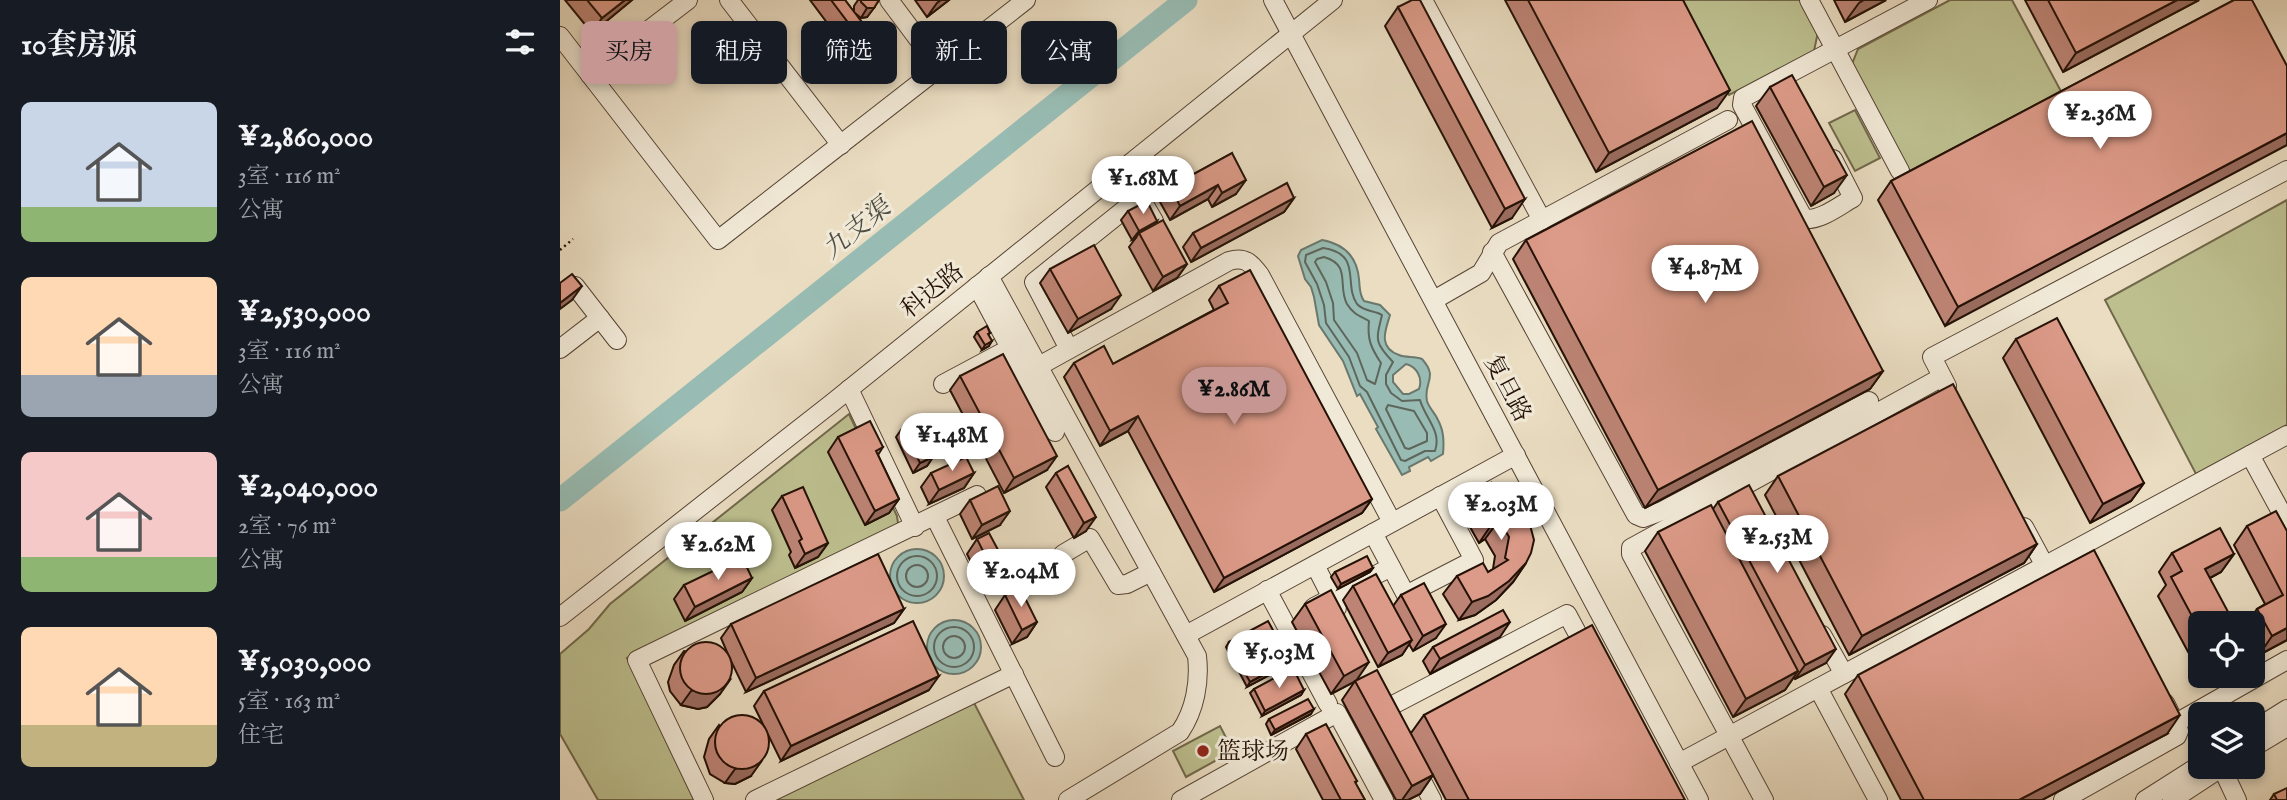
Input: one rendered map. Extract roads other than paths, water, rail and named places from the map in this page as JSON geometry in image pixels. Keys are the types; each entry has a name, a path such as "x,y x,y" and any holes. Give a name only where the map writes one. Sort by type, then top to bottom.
{"street":[{"path":"661,21 688,0"},
{"path":"729,0 841,145"},
{"path":"889,0 911,29"},
{"path":"999,21 1026,0"},
{"name":"复旦路","path":"1273,0 1699,800"},
{"name":"科达路","path":"560,617 1333,0"},
{"path":"1423,0 1542,220"},
{"path":"1809,0 1900,171"},
{"path":"1828,148 1853,198 1811,220 1804,219 1742,105 1743,98 1793,80 1835,49 1928,0"},
{"path":"560,36 581,63"},
{"path":"597,84 718,240 918,84"},
{"path":"1434,300 1481,273 1499,243 1728,120"},
{"path":"1955,400 1932,357 2287,170"},
{"path":"1069,349 1035,286 1037,277 1140,197 1164,240"},
{"path":"1492,252 1636,515 1643,518 1662,511 1869,401"},
{"path":"1039,366 1185,278 1239,258 1249,261 1260,275 1392,522"},
{"path":"978,285 1051,434 1001,353 978,285"},
{"path":"978,285 1039,366 1197,656 1198,671 1192,707 1180,732 1068,800"},
{"path":"575,286 617,340"},
{"path":"560,349 600,318"},
{"path":"943,384 1001,353"},
{"path":"1763,800 1630,551 1631,548 1745,493 1942,377"},
{"path":"849,389 915,527"},
{"path":"1679,763 2045,566 2084,552 2287,435"},
{"path":"1186,635 1516,455"},
{"path":"2250,455 2287,523"},
{"path":"704,800 637,660 977,495"},
{"path":"1373,533 1406,595 1474,560 1440,496"},
{"path":"2013,507 2045,566"},
{"path":"935,517 1055,757"},
{"path":"1063,554 1090,538 1118,585 1127,584 1151,572"},
{"path":"1315,565 1344,622"},
{"path":"1284,623 1391,567"},
{"path":"1267,590 1328,704"},
{"path":"1432,800 1386,715 1389,706 1592,600"},
{"path":"1567,614 1598,672"},
{"path":"1812,616 1844,674"},
{"path":"2183,719 2287,660"},
{"path":"755,800 1014,674"},
{"path":"1818,688 1878,800"},
{"path":"2063,800 2178,736 2179,731 2157,688"},
{"path":"2265,723 2287,709"},
{"path":"1181,800 1337,713 1384,800"},
{"path":"2265,740 2287,727"},
{"path":"2145,800 2188,773"},
{"path":"2172,800 2204,779"},
{"path":"2228,779 2237,800"}],"water":[{"path":"1322,240 1343,248 1358,271 1360,293 1364,301 1380,305 1390,315 1385,343 1392,352 1422,359 1427,365 1430,376 1427,401 1441,428 1443,454 1431,461 1428,457 1409,467 1410,471 1402,475 1360,394 1357,396 1343,361 1319,325 1311,287 1305,279 1298,256 1301,250","holes":["1406,364 1418,374 1420,381 1419,389 1409,394 1403,394 1393,382 1393,375"]},
{"path":"917,549 936,557 944,576 936,595 917,603 898,595 890,576 898,557"},
{"path":"954,620 973,628 981,647 973,666 954,674 935,666 927,647 935,628"}],"waterway":[{"name":"九支渠","path":"560,500 1186,0"}],"place":[{"name":"篮球场","path":"1203,751"}]}
